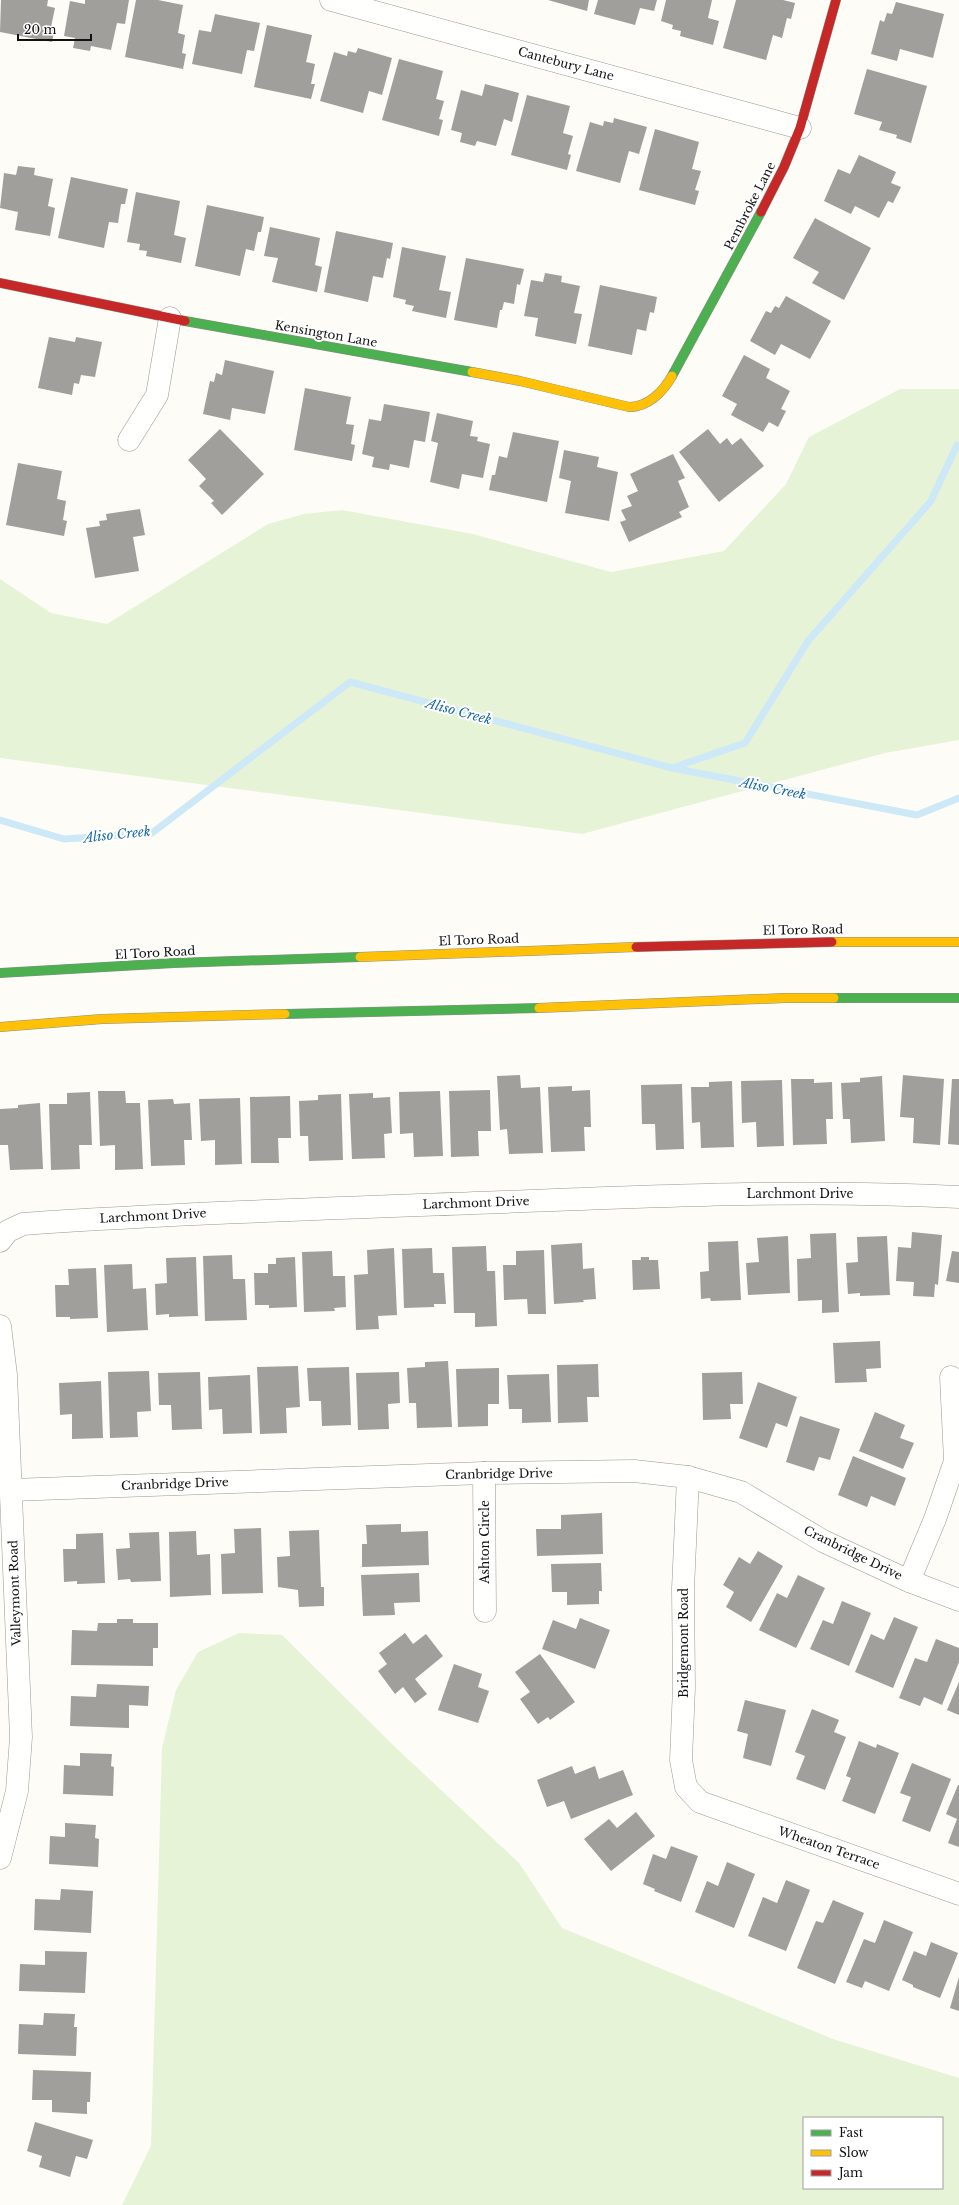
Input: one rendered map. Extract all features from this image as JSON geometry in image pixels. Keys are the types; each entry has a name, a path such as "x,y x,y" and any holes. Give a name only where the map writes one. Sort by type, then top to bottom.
{"main road":[{"name":"Pembroke Lane","path":"647,403 667,385 769,198 800,128 836,0"},
{"name":"Kensington Lane","path":"0,283 170,318 520,381 629,407 638,407 647,403"},
{"name":"El Toro Road","path":"0,973 174,963 781,942 959,942"},
{"path":"0,1027 102,1019 602,1006 786,998 959,998"}],"street":[{"name":"Cantebury Lane","path":"331,0 800,128"},
{"path":"129,440 157,395 170,318"},
{"name":"Larchmont Drive","path":"0,1241 8,1231 23,1224 173,1214 689,1195 882,1193 959,1197"},
{"name":"Valleymont Road","path":"0,1326 11,1490 21,1737 17,1791 0,1858"},
{"path":"909,1581 936,1519 955,1461 951,1377"},
{"name":"Cranbridge Drive","path":"11,1490 484,1474 634,1471 688,1477 741,1492 823,1541 909,1581 959,1600"},
{"name":"Ashton Circle","path":"484,1474 485,1611"},
{"name":"Bridgemont Road","path":"688,1477 683,1589 684,1688 682,1760 686,1787 700,1802"},
{"name":"Wheaton Terrace","path":"700,1802 959,1894"}],"green space":[{"path":"900,389 959,389 959,740 885,753 582,834 0,758 0,579 51,613 107,624 268,524 304,514 342,510 473,534 611,572 724,551 786,484 809,437"},
{"path":"239,1633 282,1635 394,1746 519,1863 562,1928 833,2039 959,2078 959,2205 122,2205 151,2146 162,1748 176,1690 198,1652"}],"building":[{"path":"1,0 48,0 47,6 55,8 51,27 55,28 52,42 0,32"},
{"path":"85,0 129,0 125,24 117,23 111,50 91,46 90,51 73,48 75,38 64,36 70,1 85,4"},
{"path":"136,0 158,0 183,5 178,33 185,35 182,53 186,54 183,69 125,57"},
{"path":"548,0 589,0 587,11"},
{"path":"598,0 657,0 654,11 640,8 635,25 594,14"},
{"path":"666,0 712,0 708,18 719,21 713,45 680,36 681,31 672,29 673,25 661,21"},
{"path":"736,0 783,0 795,3 791,19 787,18 782,38 773,35 766,60 723,48"},
{"path":"896,2 944,14 933,58 900,49 897,61 871,54 880,20 884,22 887,13 892,14"},
{"path":"215,14 260,23 254,51 247,50 242,74 192,64 199,30 211,32"},
{"path":"267,25 312,35 306,62 315,64 311,84 315,84 311,99 254,87"},
{"path":"358,48 392,58 382,95 369,91 363,113 320,101 334,52 347,56 348,51 356,53"},
{"path":"399,59 443,71 436,99 444,101 439,119 443,120 439,136 382,120"},
{"path":"867,69 927,86 911,143 896,138 897,135 879,130 882,122 854,114"},
{"path":"485,84 519,93 512,122 504,119 496,146 477,141 475,146 460,142 462,133 451,130 461,90 482,96"},
{"path":"527,95 570,106 563,133 573,136 568,154 571,155 567,170 511,155"},
{"path":"614,118 647,127 639,154 629,151 620,183 576,171 590,122 603,126 604,121 613,123"},
{"path":"655,129 699,142 692,169 701,171 695,190 699,191 695,205 639,190"},
{"path":"859,155 896,172 891,183 901,187 893,203 888,201 879,218 855,206 851,214 824,201 838,169 850,174"},
{"path":"18,166 35,168 34,175 53,179 48,206 55,208 50,236 15,230 18,212 0,208 4,173 16,175"},
{"path":"71,177 128,189 125,204 121,204 118,223 109,222 104,248 58,238"},
{"path":"136,192 180,201 174,235 186,238 181,263 146,256 147,251 139,250 140,244 127,242"},
{"path":"207,205 264,217 261,232 258,232 254,251 246,249 240,276 195,266"},
{"path":"815,218 871,248 844,300 812,283 819,272 793,258"},
{"path":"270,227 320,238 315,265 322,267 317,292 272,282 278,258 264,256"},
{"path":"336,231 393,243 390,259 387,258 383,278 373,276 368,302 324,292"},
{"path":"402,247 446,256 439,290 451,292 446,318 412,311 414,306 405,304 406,300 393,297"},
{"path":"466,258 524,269 520,285 517,284 514,304 504,302 502,310 500,310 497,328 454,320"},
{"path":"545,273 562,276 561,282 580,286 574,313 582,314 576,344 535,336 538,318 524,316 531,280 543,282"},
{"path":"600,285 657,297 654,313 650,312 646,331 637,329 632,355 588,346"},
{"path":"786,296 831,321 810,359 781,344 775,355 750,341 766,311 771,313 775,306 779,308"},
{"path":"49,337 75,342 76,337 102,342 95,377 81,375 79,384 74,383 72,395 38,388"},
{"path":"744,355 770,369 766,378 790,391 781,409 786,411 778,427 769,422 763,432 731,415 737,404 722,396"},
{"path":"225,360 274,371 265,414 232,408 230,420 203,414 210,381 214,382 216,373 222,375"},
{"path":"305,388 351,397 346,424 354,425 351,444 355,445 352,461 294,450"},
{"path":"384,404 430,412 425,442 414,440 409,468 390,464 389,470 372,467 374,457 362,454 369,419 381,421"},
{"path":"437,413 473,421 470,436 478,437 477,441 490,444 483,478 462,474 459,489 430,482 438,443 431,441"},
{"path":"220,429 264,474 222,515 211,503 214,501 199,486 206,479 188,460"},
{"path":"708,429 720,444 727,438 732,445 741,438 764,466 719,502 679,452"},
{"path":"513,432 559,441 547,502 489,490 492,475 495,475 499,456 507,458"},
{"path":"564,450 599,457 597,467 618,472 609,521 565,513 571,481 559,478"},
{"path":"673,454 685,478 678,481 689,507 679,512 682,517 629,542 620,522 626,520 621,510 632,506 627,496 638,491 630,474"},
{"path":"18,463 62,471 57,499 66,501 63,520 67,521 64,536 6,525"},
{"path":"140,509 145,535 133,537 139,571 95,578 86,528 100,526 99,521 107,520 106,514"},
{"path":"520,1075 521,1088 540,1087 543,1153 509,1154 507,1129 500,1130 497,1076"},
{"path":"903,1075 944,1079 940,1145 913,1143 914,1118 900,1117"},
{"path":"882,1076 885,1141 851,1143 850,1119 843,1119 841,1083 860,1082 860,1078"},
{"path":"791,1079 814,1079 814,1083 832,1082 833,1119 826,1119 827,1144 793,1145"},
{"path":"952,1079 959,1079 959,1145 948,1144"},
{"path":"782,1080 784,1146 757,1147 756,1122 742,1123 741,1081"},
{"path":"732,1081 734,1147 701,1148 700,1122 692,1123 691,1087 709,1087 709,1082"},
{"path":"682,1084 684,1149 656,1150 655,1124 642,1124 641,1085"},
{"path":"572,1086 572,1091 590,1090 591,1127 584,1127 585,1151 551,1152 548,1087"},
{"path":"490,1090 491,1131 478,1131 479,1156 451,1157 449,1091"},
{"path":"98,1091 125,1091 126,1103 140,1103 143,1169 115,1170 115,1145 100,1146"},
{"path":"440,1091 443,1156 414,1157 413,1133 400,1134 399,1092"},
{"path":"90,1092 92,1145 79,1145 80,1169 51,1170 49,1104 67,1104 67,1093"},
{"path":"373,1093 373,1098 390,1097 392,1133 384,1134 385,1158 352,1159 349,1094"},
{"path":"341,1094 343,1160 309,1161 308,1136 300,1136 299,1101 318,1100 318,1095"},
{"path":"290,1096 291,1138 278,1138 279,1163 251,1163 250,1097"},
{"path":"240,1098 242,1164 215,1165 215,1140 201,1141 199,1099"},
{"path":"173,1099 174,1104 190,1103 192,1140 184,1140 185,1165 151,1166 148,1100"},
{"path":"40,1103 43,1169 10,1170 8,1145 0,1145 0,1109 18,1108 18,1105"},
{"path":"912,1232 942,1235 938,1285 935,1284 934,1297 913,1296 914,1282 896,1281 898,1247 911,1248"},
{"path":"836,1233 839,1312 822,1313 822,1300 798,1301 797,1259 811,1258 810,1234"},
{"path":"788,1236 790,1293 748,1295 746,1263 759,1262 757,1238"},
{"path":"887,1236 890,1295 860,1296 860,1293 848,1294 846,1263 858,1262 857,1237"},
{"path":"738,1241 741,1300 711,1301 710,1298 701,1299 700,1272 709,1271 708,1242"},
{"path":"582,1243 583,1269 594,1268 596,1299 583,1300 584,1302 554,1304 551,1245"},
{"path":"486,1246 487,1271 495,1271 497,1326 475,1327 475,1313 454,1313 452,1247"},
{"path":"394,1248 397,1315 378,1316 379,1329 356,1330 354,1275 368,1274 367,1250"},
{"path":"432,1248 433,1273 444,1273 446,1304 434,1304 434,1307 404,1308 402,1249"},
{"path":"544,1250 546,1314 528,1314 527,1299 504,1300 503,1265 516,1265 516,1251"},
{"path":"332,1251 333,1276 345,1276 346,1307 334,1308 335,1311 304,1312 302,1252"},
{"path":"952,1251 959,1252 959,1283 946,1281"},
{"path":"232,1255 233,1279 245,1279 247,1320 205,1321 203,1256"},
{"path":"196,1257 198,1316 169,1317 169,1314 156,1315 155,1284 167,1283 166,1258"},
{"path":"295,1257 297,1307 269,1308 269,1305 255,1305 254,1273 268,1273 268,1264 276,1264 276,1258"},
{"path":"641,1257 649,1257 649,1260 658,1260 660,1289 633,1290 632,1260 641,1260"},
{"path":"132,1264 133,1289 146,1288 148,1330 107,1332 104,1265"},
{"path":"96,1268 98,1318 70,1319 70,1317 56,1317 55,1285 69,1285 68,1269"},
{"path":"880,1341 881,1368 866,1369 867,1382 835,1383 833,1343"},
{"path":"448,1361 452,1427 417,1428 416,1403 409,1403 407,1368 425,1367 425,1362"},
{"path":"598,1364 599,1397 587,1397 588,1422 558,1423 557,1365"},
{"path":"298,1366 300,1407 286,1408 287,1433 260,1434 257,1367"},
{"path":"349,1367 351,1425 322,1426 321,1401 309,1401 307,1368"},
{"path":"499,1368 499,1404 488,1404 488,1426 458,1427 456,1369"},
{"path":"149,1371 151,1411 137,1412 138,1437 110,1438 108,1372"},
{"path":"200,1372 202,1429 172,1430 171,1405 159,1405 158,1373"},
{"path":"399,1372 400,1403 388,1404 389,1429 358,1430 356,1373"},
{"path":"742,1372 743,1404 730,1404 731,1419 703,1420 702,1373"},
{"path":"549,1374 551,1422 522,1423 522,1409 509,1409 507,1375"},
{"path":"250,1375 252,1433 223,1434 222,1409 209,1410 208,1377"},
{"path":"101,1381 103,1438 72,1439 72,1414 60,1415 59,1383"},
{"path":"758,1382 797,1397 787,1427 776,1423 767,1448 739,1438"},
{"path":"875,1412 905,1425 900,1438 914,1443 903,1469 859,1451"},
{"path":"800,1416 840,1429 830,1460 819,1457 814,1471 786,1462"},
{"path":"853,1456 906,1478 895,1506 871,1496 867,1507 838,1495"},
{"path":"602,1513 603,1554 537,1556 536,1529 561,1529 561,1515"},
{"path":"401,1524 401,1532 428,1531 429,1565 362,1567 362,1544 367,1544 366,1525"},
{"path":"261,1528 263,1593 222,1594 221,1554 235,1553 234,1529"},
{"path":"319,1530 321,1587 324,1587 324,1606 299,1607 298,1590 278,1587 277,1557 290,1556 289,1531"},
{"path":"196,1531 197,1555 210,1554 211,1595 170,1597 169,1532"},
{"path":"159,1532 161,1581 131,1582 130,1579 118,1580 116,1549 130,1548 129,1533"},
{"path":"103,1533 105,1583 77,1584 77,1581 64,1582 63,1549 76,1549 76,1534"},
{"path":"758,1551 783,1566 751,1622 726,1607 734,1592 723,1585 739,1557 750,1564"},
{"path":"601,1563 602,1591 599,1591 599,1604 567,1605 567,1592 552,1592 551,1564"},
{"path":"419,1573 420,1602 394,1603 395,1615 363,1616 361,1575"},
{"path":"798,1575 825,1588 796,1648 759,1630 777,1593 787,1598"},
{"path":"842,1601 871,1613 849,1666 810,1649 823,1620 833,1624"},
{"path":"894,1617 918,1627 893,1688 855,1672 871,1634 884,1640"},
{"path":"580,1618 610,1630 595,1669 542,1649 553,1620 576,1629"},
{"path":"117,1619 133,1619 133,1623 158,1623 158,1648 153,1648 153,1666 71,1665 72,1630 97,1631 98,1623 117,1623"},
{"path":"405,1633 413,1644 426,1634 443,1656 415,1679 427,1694 415,1703 403,1687 395,1694 378,1671 387,1664 379,1653"},
{"path":"936,1639 959,1648 959,1662 942,1705 924,1697 920,1706 899,1698 915,1658 927,1662"},
{"path":"540,1654 575,1702 550,1720 548,1717 538,1724 520,1699 530,1692 515,1672"},
{"path":"454,1664 482,1674 478,1687 489,1691 478,1723 438,1710"},
{"path":"959,1682 959,1715 947,1710"},
{"path":"97,1684 149,1686 148,1706 129,1705 129,1728 70,1726 71,1696 96,1697"},
{"path":"745,1700 786,1710 771,1766 743,1758 748,1734 737,1731"},
{"path":"812,1709 839,1720 834,1732 846,1737 825,1790 796,1779 805,1756 795,1752"},
{"path":"859,1741 876,1748 877,1744 899,1753 875,1814 842,1801 851,1778 846,1776"},
{"path":"80,1753 112,1754 111,1766 114,1767 113,1796 63,1794 64,1765 80,1766"},
{"path":"912,1763 951,1779 930,1832 902,1821 911,1797 900,1793"},
{"path":"572,1766 575,1774 595,1766 599,1779 623,1770 633,1795 571,1819 564,1801 547,1807 537,1780"},
{"path":"958,1785 959,1847 948,1843 957,1819 946,1814"},
{"path":"636,1812 655,1836 611,1871 584,1839 609,1819 617,1828"},
{"path":"65,1823 96,1825 95,1838 99,1839 98,1867 49,1864 50,1836 65,1837"},
{"path":"671,1846 698,1856 681,1902 654,1891 655,1889 643,1884 653,1854 666,1859"},
{"path":"727,1862 755,1874 734,1928 695,1912 707,1881 718,1886"},
{"path":"786,1880 810,1890 786,1951 748,1936 763,1897 777,1903"},
{"path":"61,1889 93,1891 91,1933 34,1930 35,1899 60,1900"},
{"path":"833,1900 864,1913 835,1984 797,1968 816,1921 823,1923"},
{"path":"884,1920 913,1932 889,1991 865,1981 862,1988 846,1982 864,1939 875,1943"},
{"path":"931,1942 958,1953 940,1998 913,1987 913,1985 902,1980 914,1951 926,1956"},
{"path":"45,1951 87,1952 85,1993 19,1991 20,1964 45,1965"},
{"path":"959,1977 959,2011 950,2008"},
{"path":"44,2013 75,2014 74,2027 77,2027 76,2056 18,2054 19,2024 43,2025"},
{"path":"33,2070 91,2072 90,2102 87,2102 87,2114 52,2112 52,2100 32,2100"},
{"path":"35,2122 93,2140 87,2159 76,2156 70,2177 39,2167 42,2156 27,2151"}],"waterway":[{"path":"672,768 745,743 808,641 931,501 957,445"},
{"name":"Aliso Creek","path":"0,820 64,839 152,833 350,682 672,768 917,815 959,798"}],"traffic: fast":[{"path":"672,376 761,212"},
{"path":"185,321 472,372"},
{"path":"0,973 174,963 360,957"},
{"path":"834,998 959,998"},
{"path":"285,1014 539,1008"}],"traffic: slow":[{"path":"472,372 520,381 629,407 642,404 654,398 664,388 672,376"},
{"path":"832,942 959,942"},
{"path":"360,957 636,947"},
{"path":"539,1008 785,998 834,998"},
{"path":"0,1027 102,1019 285,1014"}],"traffic: jam":[{"path":"761,212 784,167 800,128 836,0"},
{"path":"0,283 185,321"},
{"path":"636,947 832,942"}]}
